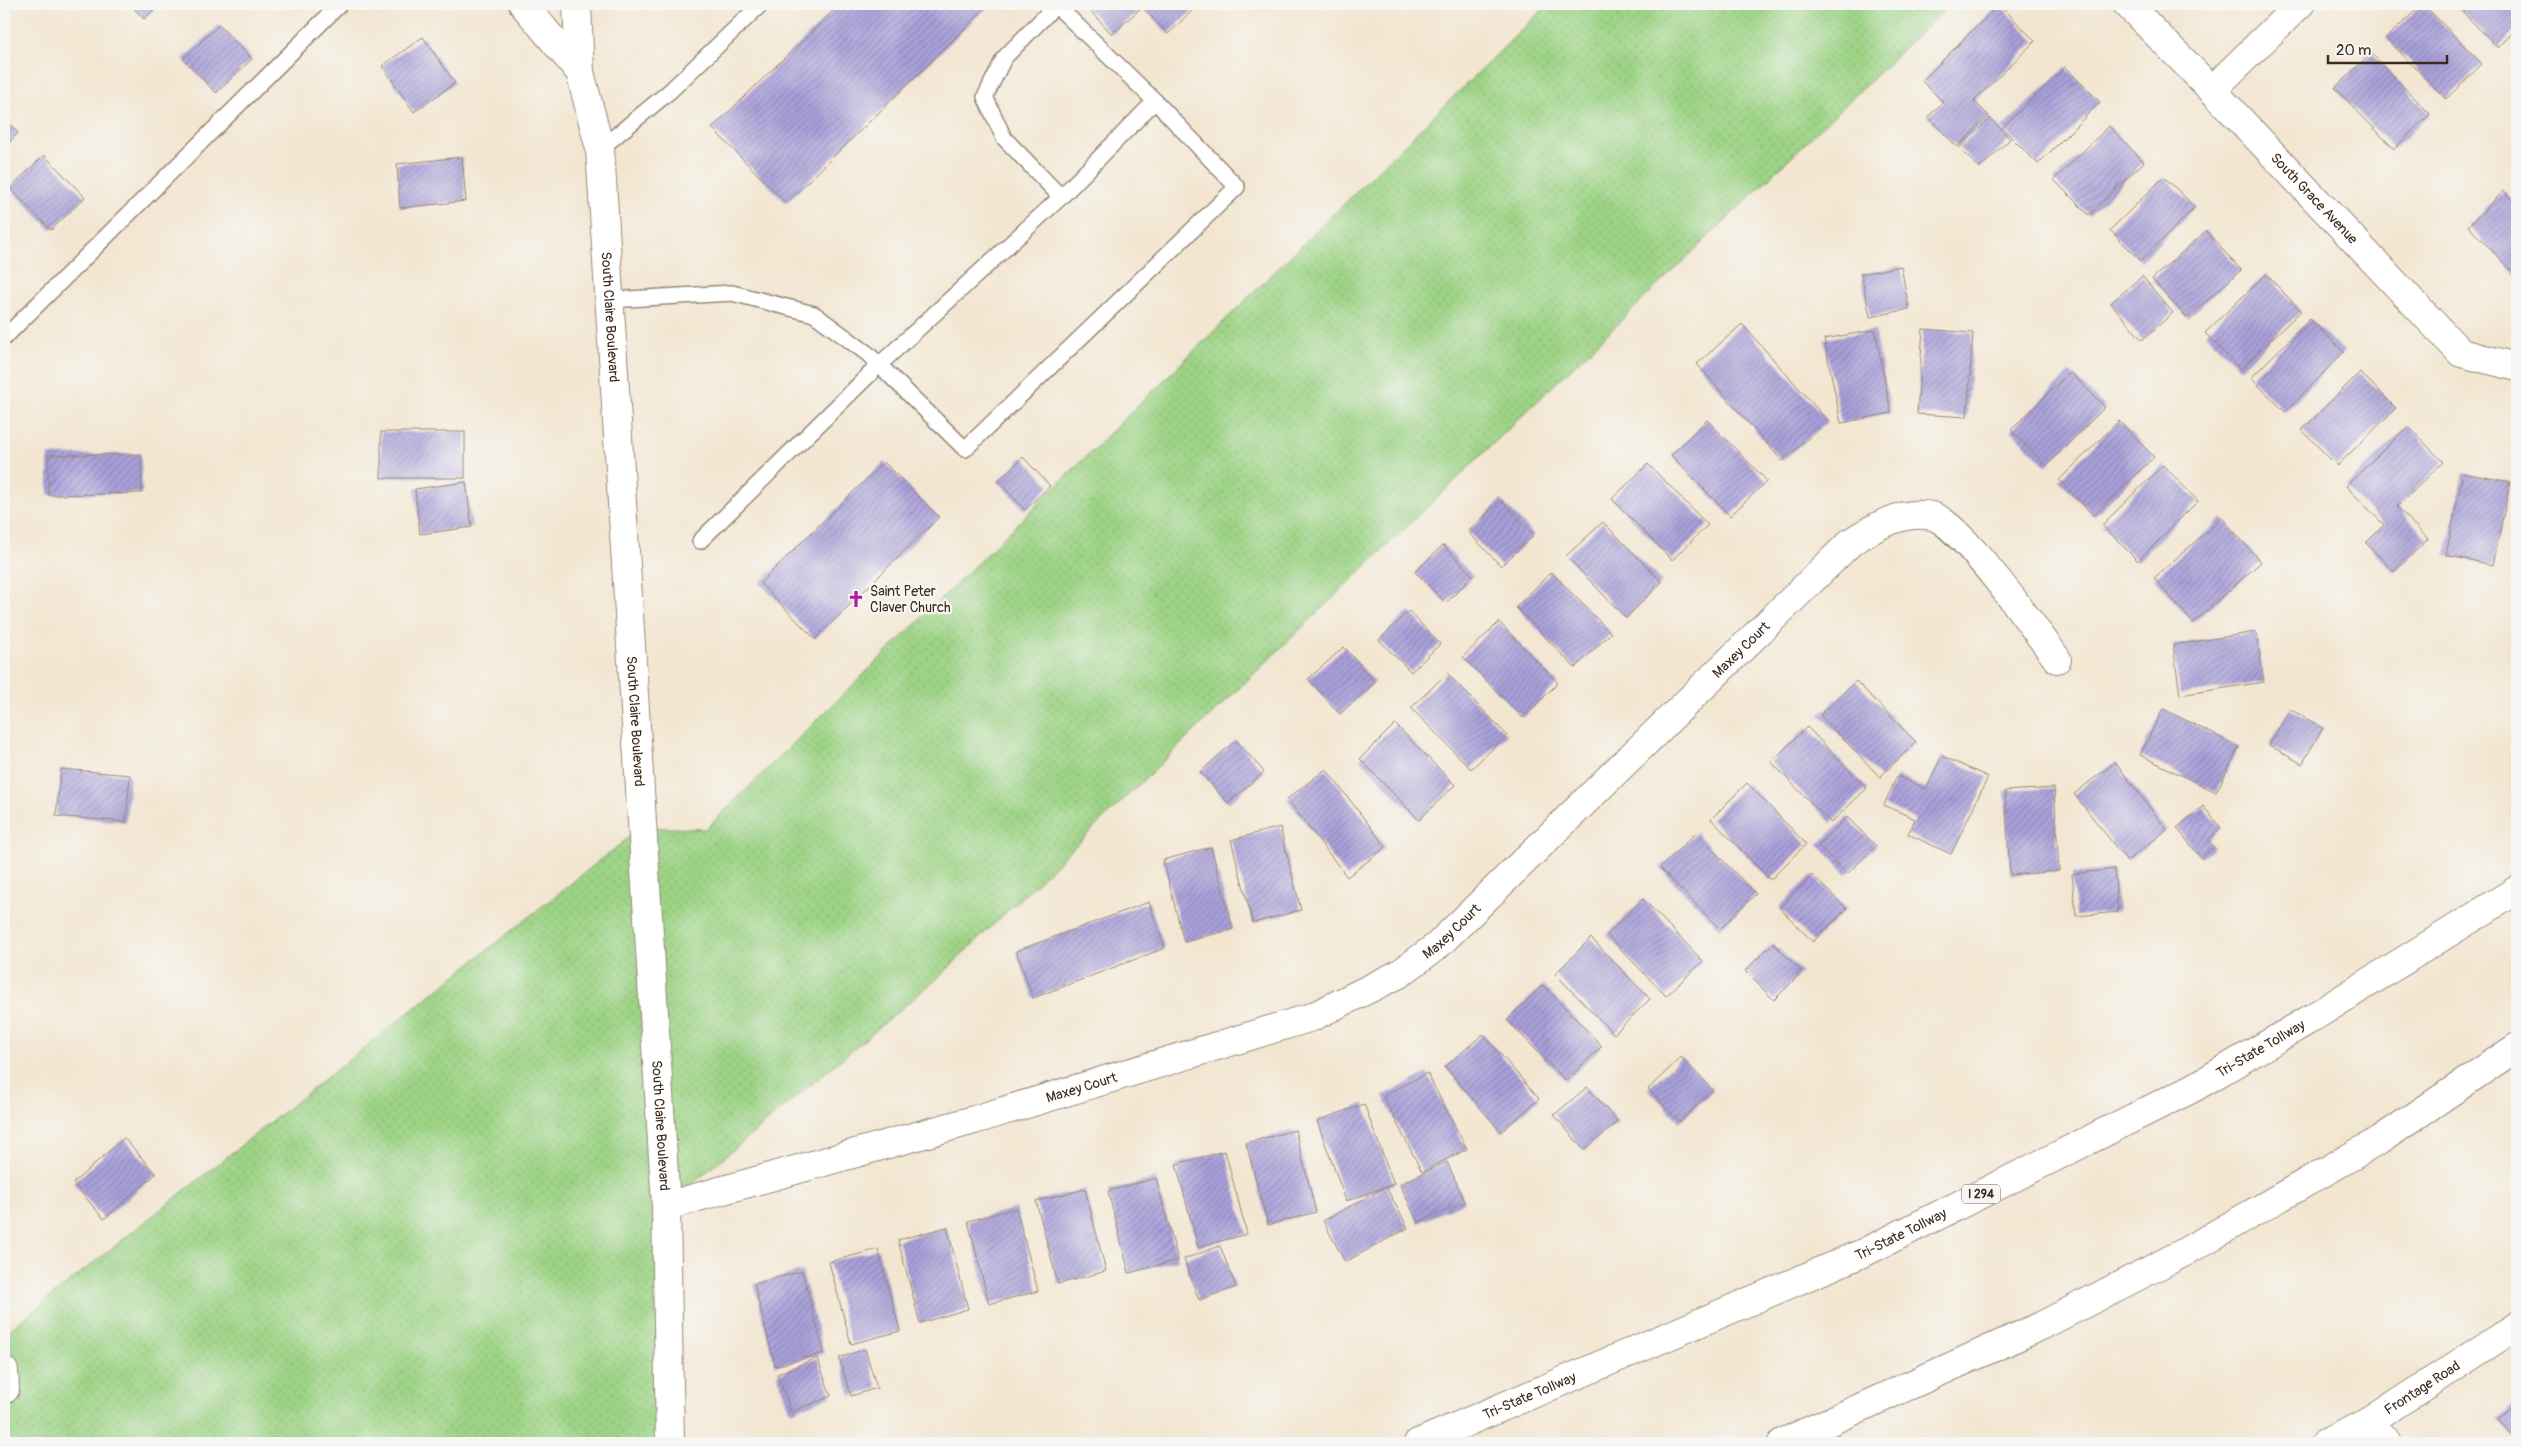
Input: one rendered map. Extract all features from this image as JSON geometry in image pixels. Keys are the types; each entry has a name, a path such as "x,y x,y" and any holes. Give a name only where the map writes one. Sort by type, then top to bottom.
{"main road":[{"path":"523,4 580,72"},
{"name":"South Claire Boulevard","path":"577,4 580,72 600,149 610,300 666,1206 670,1443"},
{"name":"South Grace Avenue","path":"2127,4 2212,90 2461,353 2517,367"},
{"path":"2212,90 2300,4"},
{"name":"Maxey Court","path":"666,1206 974,1120 1312,1017 1399,974 1437,946 1851,542 1881,523 1912,515 1934,516 1959,535 2004,588 2057,659"},
{"name":"Tri-State Tollway","path":"1418,1443 1865,1252 2175,1096 2307,1021 2517,890"},
{"path":"1782,1443 2041,1326 2183,1253 2380,1140 2517,1047"},
{"name":"Frontage Road","path":"2325,1443 2367,1424 2517,1326"},
{"path":"2367,1424 2387,1443"}],"lane":[{"path":"4,338 340,4"},
{"path":"600,149 670,91 760,4"},
{"path":"610,300 732,293 814,314 868,354 965,449 1236,188 1155,101 1056,5 1004,58 985,97 1004,138 1061,197"},
{"path":"700,541 879,365 1061,197 1155,101"}],"green space":[{"path":"1548,4 1950,4 938,978 666,1206 670,1443 4,1443 4,1334 642,827 706,829"}],"building":[{"path":"130,4 160,4 144,19"},
{"path":"840,4 990,4 786,203 712,128"},
{"path":"1084,4 1199,4 1168,34 1142,7 1112,34"},
{"path":"1999,4 2035,41 1974,101 1989,116 1957,147 1928,117 1943,102 1922,81"},
{"path":"2423,4 2482,64 2446,99 2386,38"},
{"path":"2455,4 2517,4 2517,28 2498,48"},
{"path":"219,25 252,59 216,93 183,59"},
{"path":"423,37 455,83 414,112 382,66"},
{"path":"2371,53 2430,114 2394,149 2335,88"},
{"path":"2065,67 2100,102 2038,164 2002,128"},
{"path":"4,118 18,133 4,148"},
{"path":"1990,118 2010,139 1980,168 1959,148"},
{"path":"2109,126 2144,162 2089,215 2054,180"},
{"path":"44,155 85,197 51,230 10,188"},
{"path":"462,157 466,201 400,208 397,164"},
{"path":"2164,177 2195,207 2141,261 2110,230"},
{"path":"2504,191 2517,205 2517,276 2468,226"},
{"path":"2206,231 2241,270 2187,318 2152,279"},
{"path":"1901,266 1909,309 1870,317 1861,274"},
{"path":"2266,274 2301,311 2240,369 2205,333"},
{"path":"2142,276 2173,313 2142,340 2111,303"},
{"path":"2310,319 2344,352 2285,412 2251,378"},
{"path":"1742,324 1828,421 1782,461 1697,364"},
{"path":"1923,329 1973,333 1967,417 1917,414"},
{"path":"1875,330 1891,413 1841,423 1824,339"},
{"path":"2070,372 2105,407 2046,466 2011,430"},
{"path":"2360,372 2396,408 2337,466 2302,430"},
{"path":"1707,420 1767,481 1730,516 1671,455"},
{"path":"2119,421 2154,457 2094,516 2059,480"},
{"path":"2408,426 2443,462 2397,507 2428,539 2394,572 2366,543 2384,525 2346,486"},
{"path":"381,432 465,432 465,478 381,478"},
{"path":"141,454 142,493 48,495 48,455"},
{"path":"1023,457 1050,486 1025,510 998,481"},
{"path":"884,462 939,517 815,639 760,583"},
{"path":"1648,464 1708,525 1672,560 1612,499"},
{"path":"2163,465 2198,501 2138,561 2102,525"},
{"path":"2463,473 2510,482 2493,565 2446,555"},
{"path":"466,482 472,527 420,534 415,489"},
{"path":"1501,500 1534,535 1501,566 1468,532"},
{"path":"2222,518 2261,562 2193,623 2154,578"},
{"path":"1603,522 1662,582 1626,618 1566,556"},
{"path":"1443,545 1473,576 1446,603 1415,572"},
{"path":"1551,572 1611,633 1575,668 1516,607"},
{"path":"1409,611 1440,644 1411,672 1379,640"},
{"path":"1499,622 1558,683 1523,718 1463,657"},
{"path":"2256,632 2264,682 2180,695 2173,645"},
{"path":"1344,647 1375,682 1340,714 1308,679"},
{"path":"1447,673 1507,735 1471,769 1411,708"},
{"path":"1856,681 1916,742 1880,777 1820,715"},
{"path":"2163,709 2239,747 2216,792 2140,755"},
{"path":"2290,709 2323,728 2302,764 2269,745"},
{"path":"1395,724 1455,785 1419,820 1360,759"},
{"path":"1807,727 1867,788 1831,823 1771,762"},
{"path":"1236,740 1264,772 1228,803 1200,772"},
{"path":"1942,756 1988,777 1951,854 1908,834 1915,819 1884,805 1897,776 1926,789"},
{"path":"2115,762 2167,830 2127,861 2074,794"},
{"path":"61,769 130,775 126,822 56,816"},
{"path":"1326,769 1386,847 1347,877 1287,799"},
{"path":"1747,783 1806,844 1770,880 1711,819"},
{"path":"2054,788 2059,871 2010,875 2005,791"},
{"path":"2203,806 2221,828 2208,840 2214,847 2201,858 2177,828"},
{"path":"1847,817 1876,846 1847,874 1818,845"},
{"path":"1280,827 1301,910 1253,923 1231,840"},
{"path":"1696,833 1756,894 1720,929 1660,868"},
{"path":"1211,847 1233,929 1184,942 1163,860"},
{"path":"2114,869 2118,912 2076,916 2072,874"},
{"path":"1812,875 1847,909 1813,942 1779,907"},
{"path":"1643,899 1703,961 1666,996 1607,935"},
{"path":"1149,902 1165,948 1033,998 1016,951"},
{"path":"1591,938 1650,999 1614,1034 1555,974"},
{"path":"1773,943 1802,972 1774,1000 1745,971"},
{"path":"1543,985 1602,1046 1566,1081 1507,1020"},
{"path":"1483,1034 1539,1099 1501,1132 1445,1067"},
{"path":"1681,1057 1713,1090 1680,1122 1648,1089"},
{"path":"1427,1073 1467,1149 1422,1172 1383,1096"},
{"path":"1587,1087 1618,1122 1584,1150 1554,1115"},
{"path":"1364,1104 1394,1184 1346,1201 1317,1121"},
{"path":"1295,1130 1316,1212 1268,1225 1246,1143"},
{"path":"124,1138 156,1174 104,1219 73,1183"},
{"path":"1225,1151 1247,1234 1198,1247 1176,1164"},
{"path":"1447,1162 1465,1202 1418,1223 1400,1184"},
{"path":"1156,1178 1178,1260 1129,1273 1108,1191"},
{"path":"1386,1187 1408,1228 1345,1262 1323,1221"},
{"path":"1085,1189 1106,1271 1058,1284 1036,1201"},
{"path":"1016,1208 1038,1291 989,1304 968,1221"},
{"path":"947,1227 968,1309 920,1323 898,1240"},
{"path":"1220,1246 1236,1287 1199,1300 1184,1259"},
{"path":"878,1249 900,1331 851,1344 829,1262"},
{"path":"802,1271 824,1353 775,1366 754,1284"},
{"path":"865,1349 877,1388 851,1396 839,1358"},
{"path":"817,1358 831,1396 791,1412 777,1374"},
{"path":"2517,1401 2517,1440 2498,1420"}],"place":[{"name":"Saint Peter Claver Church","path":"856,599"}]}
